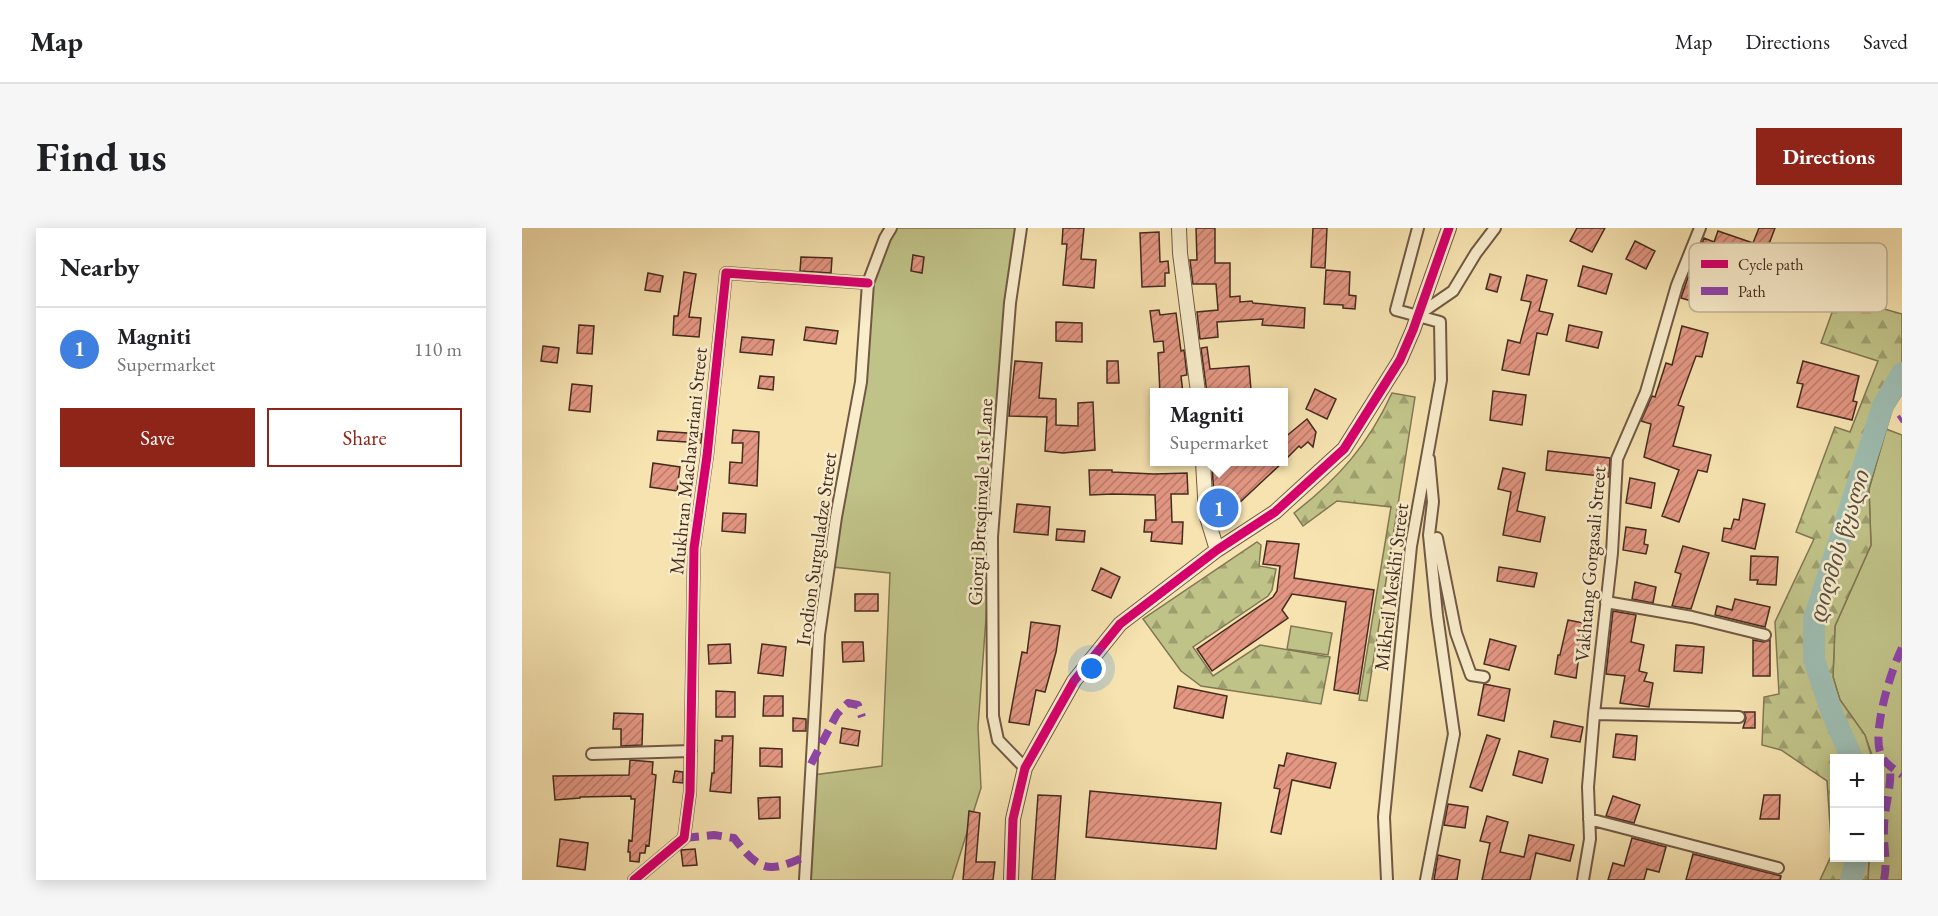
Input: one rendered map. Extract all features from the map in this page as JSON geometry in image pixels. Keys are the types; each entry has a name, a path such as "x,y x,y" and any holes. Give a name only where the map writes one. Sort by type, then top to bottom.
{"street":[{"name":"Irodion Surguladze Street","path":"805,880 819,635 836,517 861,382 868,283 885,237 891,228"},
{"name":"Giorgi Brtsqinvale 1st Lane","path":"1021,228 1010,303 992,537 993,716 998,740 1025,768"},
{"path":"1179,228 1180,253 1197,388"},
{"path":"1418,228 1396,310 1418,315 1453,291 1495,228"},
{"path":"1011,880 1012,819 1025,768 1074,681 1120,624 1217,550 1275,512 1344,449 1400,360 1449,228"},
{"name":"Vakhtang Gorgasali Street","path":"1694,243 1700,228"},
{"name":"Vakhtang Gorgasali Street","path":"1583,880 1590,839 1588,787 1593,714 1612,553 1617,459 1646,392 1677,285 1689,255"},
{"name":"Mukhran Machavariani Street","path":"634,880 684,838 690,792 694,548 707,456 726,273 868,283"},
{"name":"Mikheil Meskhi Street","path":"1387,880 1384,817 1411,546 1441,380 1440,322 1418,315"},
{"path":"1428,446 1438,550 1456,633 1471,675 1484,677"},
{"path":"1203,466 1206,514 1217,550"},
{"path":"1426,880 1454,734 1437,615 1429,535 1433,502"},
{"path":"1606,602 1692,617 1765,635"},
{"path":"1593,714 1739,717"},
{"path":"592,754 691,751"},
{"path":"1589,819 1778,868"}],"green space":[{"path":"893,228 1018,228 1012,264 978,727 981,788 952,880 806,880 813,775 882,766 890,573 833,567 870,300 879,250"},
{"path":"1887,310 1902,314 1902,394 1892,410 1869,489 1871,545 1835,626 1833,677 1840,700 1865,735 1871,754 1830,754 1830,825 1827,781 1781,750 1762,745 1764,697 1779,694 1775,622 1814,539 1796,532 1835,427 1850,432 1878,361 1821,343 1832,312 1887,312"},
{"path":"1392,393 1415,397 1367,701 1359,700 1391,507 1337,501 1303,526 1294,513 1325,487 1351,459 1373,429"},
{"path":"1886,429 1902,435 1902,880 1868,880 1869,862 1884,862 1884,754 1872,754 1865,735 1840,700 1833,677 1835,626 1871,545 1869,489"},
{"path":"1257,542 1261,545 1259,566 1276,569 1272,590 1268,596 1193,647 1213,676 1260,645 1330,657 1321,704 1201,686 1181,671 1143,619"},
{"path":"1291,626 1332,633 1328,655 1287,649"},
{"path":"1830,858 1830,862 1869,862 1868,880 1820,880"}],"building":[{"path":"1063,228 1084,228 1081,259 1096,260 1094,288 1063,285 1067,244 1062,244"},
{"path":"1196,228 1215,228 1215,263 1230,263 1230,297 1240,296 1240,302 1252,301 1253,303 1305,308 1304,328 1262,325 1263,319 1217,322 1218,337 1200,339 1197,312 1218,310 1216,284 1193,284 1190,260 1197,260"},
{"path":"1313,228 1327,228 1325,268 1311,267"},
{"path":"1577,228 1605,228 1592,252 1570,241"},
{"path":"1759,228 1775,228 1769,243 1753,243"},
{"path":"1718,231 1753,243 1702,243 1704,238 1714,242"},
{"path":"1159,232 1160,262 1168,261 1169,273 1165,273 1165,286 1142,287 1140,233"},
{"path":"1635,241 1655,251 1646,269 1626,259"},
{"path":"913,255 924,257 922,273 911,271"},
{"path":"801,257 832,258 831,273 800,271"},
{"path":"1583,266 1612,274 1606,294 1578,286"},
{"path":"1326,270 1350,272 1349,295 1356,296 1355,309 1343,308 1343,305 1324,304"},
{"path":"684,272 696,274 689,317 701,318 699,337 673,335 674,316 678,316"},
{"path":"648,273 663,276 660,292 645,290"},
{"path":"1490,274 1501,277 1497,292 1486,289"},
{"path":"1527,275 1547,280 1539,311 1553,314 1547,335 1537,333 1529,375 1502,370 1508,340 1520,343 1531,302 1521,300"},
{"path":"1688,277 1689,277 1689,300 1681,298"},
{"path":"1159,310 1160,315 1176,313 1187,375 1181,376 1182,388 1160,388 1158,353 1164,352 1163,341 1154,342 1150,311"},
{"path":"1056,322 1082,323 1082,342 1056,341"},
{"path":"579,325 594,326 592,354 577,353"},
{"path":"1569,325 1602,332 1598,348 1566,341"},
{"path":"1682,326 1708,333 1702,357 1696,356 1678,405 1684,407 1673,446 1711,455 1707,472 1698,470 1679,522 1662,516 1679,470 1644,457 1651,424 1641,421 1652,396 1655,397 1666,363 1672,365"},
{"path":"806,327 838,331 836,344 804,340"},
{"path":"742,337 774,340 772,355 740,352"},
{"path":"543,346 559,348 557,363 541,361"},
{"path":"1207,347 1210,369 1249,366 1251,388 1206,388 1201,348"},
{"path":"1015,361 1042,363 1039,398 1056,399 1056,425 1078,426 1078,403 1093,402 1095,450 1063,453 1045,451 1047,417 1009,416"},
{"path":"1107,361 1118,361 1119,383 1107,383"},
{"path":"1803,361 1859,376 1853,401 1857,402 1852,420 1797,407 1803,384 1797,383"},
{"path":"760,376 774,377 773,390 758,388"},
{"path":"572,384 592,386 590,412 569,410"},
{"path":"1315,389 1336,399 1327,419 1306,409"},
{"path":"1493,391 1526,395 1522,425 1490,420"},
{"path":"1307,419 1316,432 1313,447 1308,442 1301,448 1299,446 1288,457 1288,435"},
{"path":"733,430 759,432 757,486 729,483 730,462 742,463 743,443 732,443"},
{"path":"658,431 702,434 701,443 657,440"},
{"path":"1548,451 1610,458 1609,477 1546,470"},
{"path":"653,463 680,467 677,491 650,487"},
{"path":"1212,466 1279,466 1222,519 1215,510"},
{"path":"1503,468 1525,473 1517,511 1545,517 1540,542 1503,535 1511,492 1498,489"},
{"path":"1089,470 1154,474 1187,473 1188,494 1171,494 1172,522 1183,522 1182,544 1151,541 1152,532 1144,532 1145,520 1156,520 1155,495 1090,495"},
{"path":"1630,478 1655,483 1651,508 1626,503"},
{"path":"1743,499 1765,504 1755,549 1722,541 1724,528 1731,529 1734,519 1739,520"},
{"path":"1017,504 1050,507 1048,535 1014,532"},
{"path":"723,513 746,514 745,533 722,531"},
{"path":"1626,527 1646,530 1644,544 1648,545 1646,554 1623,550"},
{"path":"1057,529 1085,531 1084,542 1056,540"},
{"path":"1267,541 1299,544 1294,578 1374,590 1358,694 1334,690 1346,602 1292,594 1282,610 1288,618 1212,671 1197,649 1273,597 1277,591 1280,566 1263,564"},
{"path":"1683,546 1709,553 1691,609 1672,606 1681,574 1675,572"},
{"path":"1751,556 1778,557 1776,585 1757,584 1758,580 1750,580"},
{"path":"1499,567 1537,573 1534,587 1497,581"},
{"path":"1101,568 1120,577 1111,598 1092,590"},
{"path":"1635,582 1656,587 1653,603 1632,599"},
{"path":"855,594 878,594 878,611 855,611"},
{"path":"1735,599 1770,607 1765,627 1715,615 1717,606 1732,610"},
{"path":"1613,611 1636,615 1631,642 1644,645 1639,671 1647,673 1644,681 1653,683 1649,707 1620,703 1625,676 1606,674"},
{"path":"1568,620 1589,624 1584,649 1580,648 1576,678 1555,674"},
{"path":"1031,622 1060,626 1056,652 1045,692 1036,690 1029,725 1009,722 1022,652 1027,653"},
{"path":"1490,639 1516,646 1509,670 1484,664"},
{"path":"1753,640 1764,642 1770,640 1770,676 1753,676"},
{"path":"842,642 863,642 864,661 843,662"},
{"path":"730,644 731,663 709,664 708,645"},
{"path":"762,644 786,647 783,676 758,673"},
{"path":"1676,645 1704,647 1702,673 1674,671"},
{"path":"1484,684 1510,689 1504,721 1478,715"},
{"path":"1178,686 1227,696 1223,718 1174,708"},
{"path":"716,691 735,692 735,717 716,717"},
{"path":"764,696 783,696 783,716 763,716"},
{"path":"1744,712 1755,712 1755,728 1743,728 1746,718"},
{"path":"614,713 643,714 642,745 621,746 621,729 613,729"},
{"path":"793,718 806,719 806,731 793,731"},
{"path":"1554,721 1583,727 1580,742 1551,737"},
{"path":"842,728 860,731 858,746 840,743"},
{"path":"1616,734 1637,736 1635,760 1613,757"},
{"path":"1487,735 1500,739 1482,791 1470,787"},
{"path":"722,736 733,736 731,793 710,791 712,773 714,773 715,740 722,741"},
{"path":"760,748 782,749 782,767 760,766"},
{"path":"1519,751 1548,759 1542,783 1513,775"},
{"path":"1287,753 1336,763 1330,788 1292,780 1281,834 1271,832 1280,789 1274,788 1279,765 1284,766"},
{"path":"630,760 653,762 652,774 656,775 649,846 646,845 645,853 640,853 639,862 630,861 630,852 628,852 629,840 632,841 635,799 631,799 631,796 555,800 553,776 629,775"},
{"path":"675,771 683,772 683,783 673,782"},
{"path":"1090,791 1221,803 1216,849 1086,837"},
{"path":"1038,795 1061,796 1055,880 1032,880"},
{"path":"1764,795 1780,795 1779,819 1760,819"},
{"path":"1613,796 1640,805 1634,823 1606,816"},
{"path":"780,797 780,818 759,819 758,798"},
{"path":"1448,804 1468,807 1465,828 1444,825"},
{"path":"969,811 980,813 976,862 995,862 993,880 963,880"},
{"path":"1487,816 1508,822 1500,852 1524,857 1529,835 1574,845 1570,861 1536,853 1530,880 1482,880 1490,843 1480,841"},
{"path":"1632,838 1666,847 1659,872 1647,869 1644,880 1608,880 1613,863 1624,866"},
{"path":"560,839 588,843 585,870 557,866"},
{"path":"695,849 697,865 683,866 681,850"},
{"path":"1693,854 1781,876 1780,880 1686,880"},
{"path":"1438,855 1460,860 1457,880 1434,880"}],"waterway":[{"name":"დიღმის წყალი","path":"1850,754 1832,713 1814,660 1814,619 1883,406 1902,373"},
{"name":"დიღმის წყალი","path":"1851,880 1856,862"}],"marked path":[{"path":"1902,648 1884,699 1878,742 1883,759 1902,775"},
{"path":"811,764 837,714 848,703 858,705 862,717"},
{"path":"1884,880 1886,866 1884,820 1890,767"},
{"path":"684,838 714,835 734,838 750,857 765,866 782,865 806,856"}],"cycle path":[{"path":"1011,880 1013,819 1025,768 1074,681 1120,624 1217,550 1275,512 1344,449 1400,360 1449,228"},
{"path":"634,880 684,838 690,792 694,548 707,456 726,273 868,283"}],"place":[{"name":"Magniti","path":"1219,508"}]}
